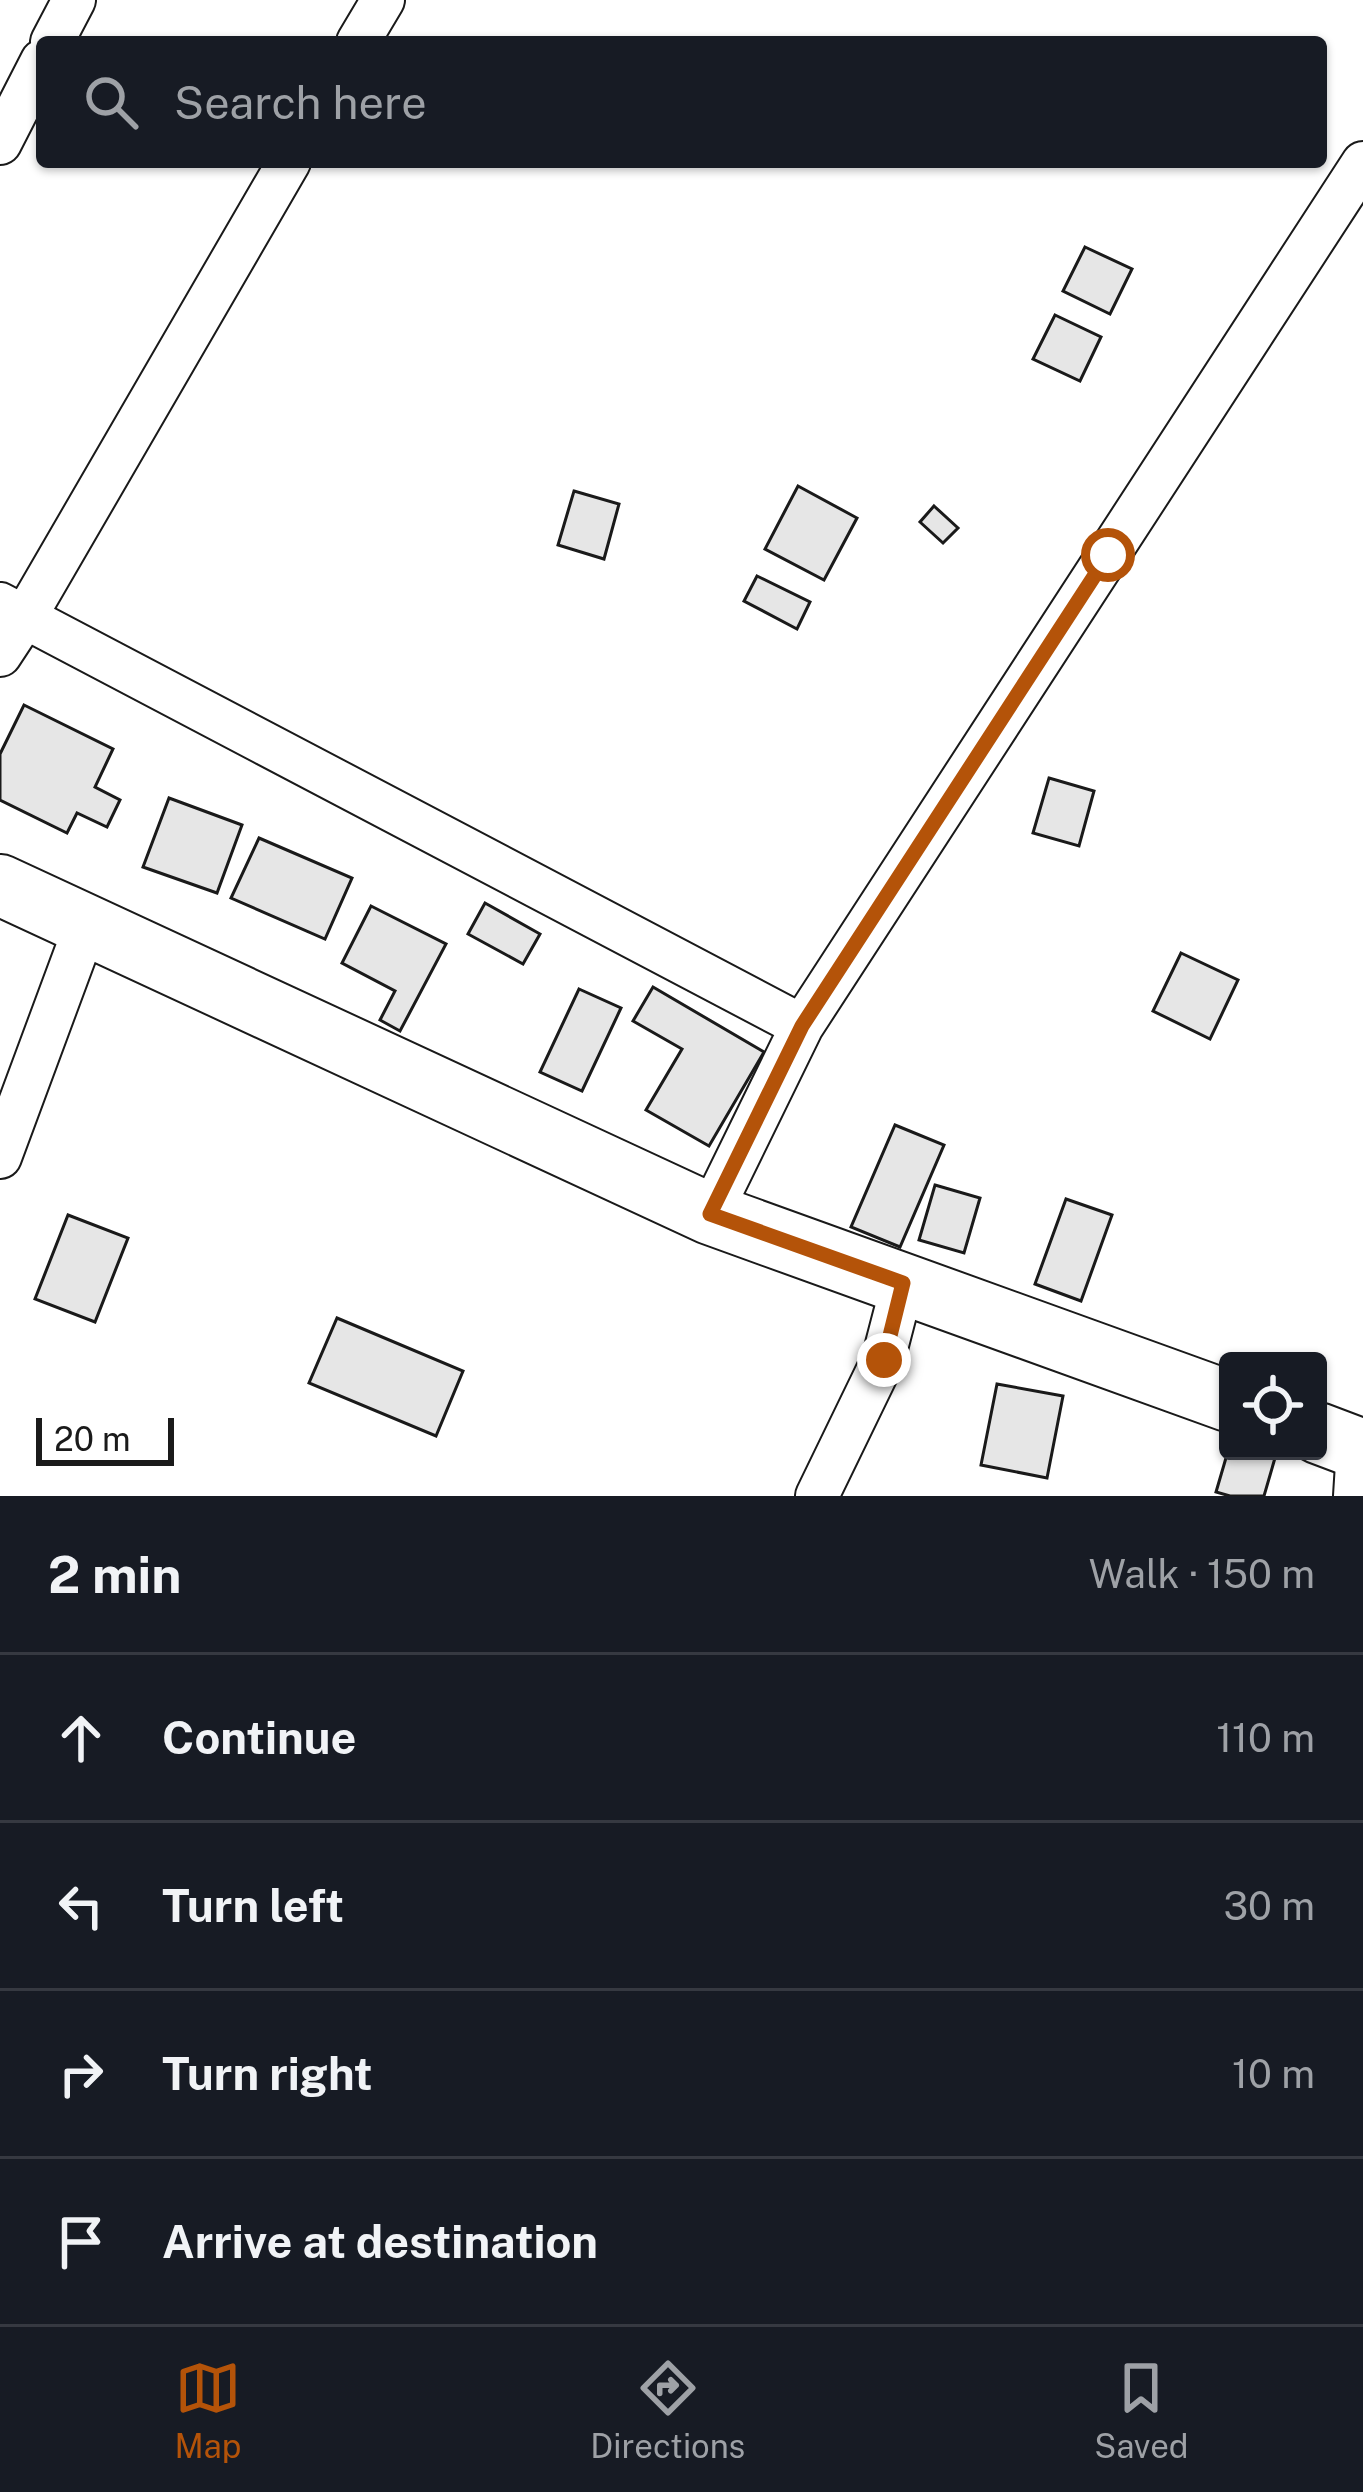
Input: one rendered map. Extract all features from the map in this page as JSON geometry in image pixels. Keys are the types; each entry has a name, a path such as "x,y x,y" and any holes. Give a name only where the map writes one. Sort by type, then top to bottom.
{"main road":[{"path":"0,885 710,1214 1219,1398"}],"street":[{"path":"55,36 74,0"},
{"path":"361,36 382,0"},
{"path":"0,142 36,73"},
{"path":"710,1214 802,1026 1363,163"},
{"path":"0,655 13,611 285,168"},
{"path":"13,611 802,1026"},
{"path":"0,1157 86,925"},
{"path":"817,1496 884,1360 903,1283"}],"building":[{"path":"1085,247 1132,269 1110,314 1063,291"},
{"path":"1055,315 1101,337 1080,381 1033,359"},
{"path":"798,486 857,518 824,580 765,549"},
{"path":"574,491 619,504 604,559 558,545"},
{"path":"934,506 958,528 943,543 920,522"},
{"path":"757,576 810,602 797,629 744,601"},
{"path":"24,705 113,749 95,787 120,800 107,827 77,813 67,833 0,800 0,754"},
{"path":"1049,778 1094,791 1079,846 1033,833"},
{"path":"169,798 242,825 217,893 143,867"},
{"path":"259,838 352,878 325,939 231,898"},
{"path":"485,903 540,934 523,964 468,934"},
{"path":"371,906 446,944 400,1031 380,1020 395,991 342,963"},
{"path":"1181,953 1238,980 1210,1039 1153,1011"},
{"path":"653,987 764,1052 709,1146 646,1110 682,1049 633,1021"},
{"path":"579,989 621,1008 582,1091 540,1072"},
{"path":"895,1125 944,1145 900,1247 851,1227"},
{"path":"935,1185 980,1198 964,1253 919,1240"},
{"path":"1066,1199 1112,1215 1081,1301 1035,1284"},
{"path":"68,1215 128,1238 95,1322 35,1299"},
{"path":"337,1318 463,1371 436,1436 309,1383"},
{"path":"997,1384 1063,1396 1047,1478 981,1465"},
{"path":"1225,1460 1274,1460 1264,1496 1216,1492"}],"route":[{"path":"884,1360 903,1283 710,1214 802,1026 1108,555"}]}
